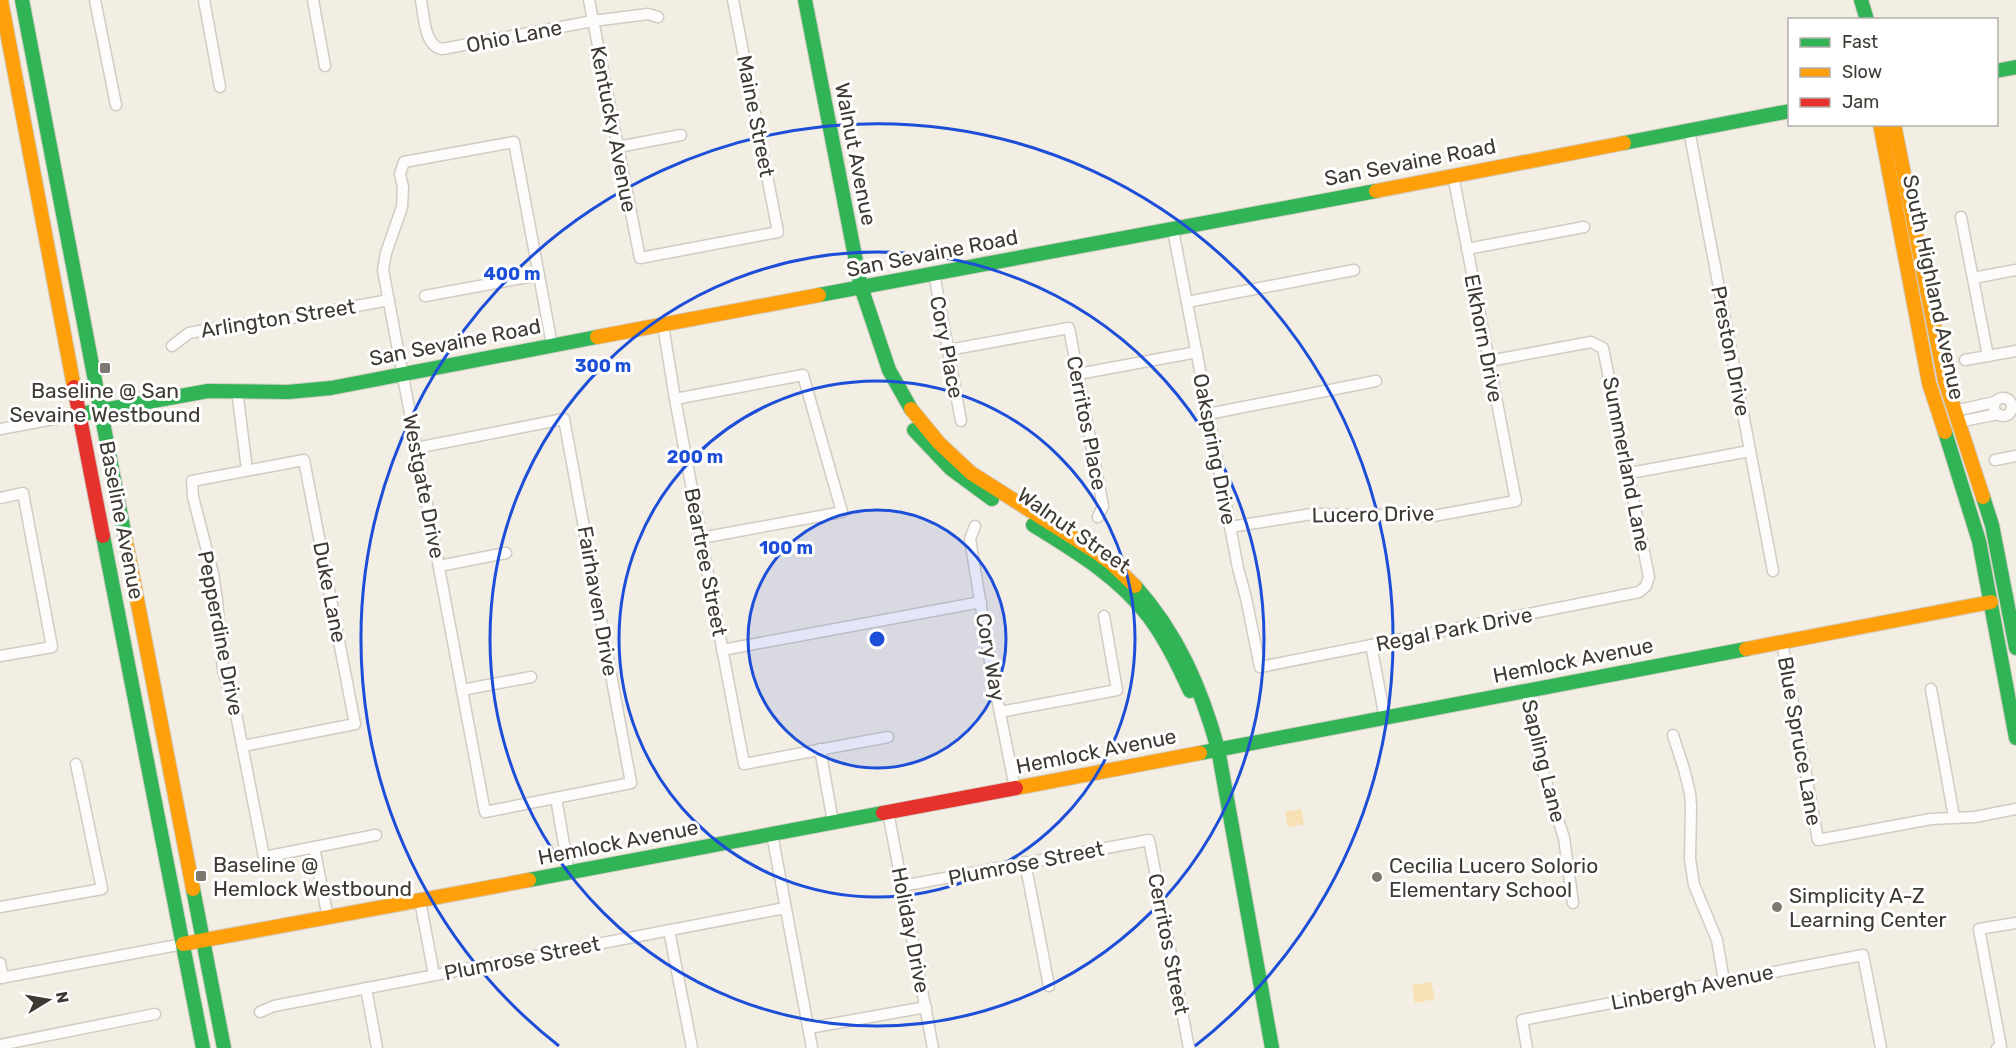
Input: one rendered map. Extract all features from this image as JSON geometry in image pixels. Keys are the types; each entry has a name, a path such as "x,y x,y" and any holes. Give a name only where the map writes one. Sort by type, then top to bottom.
{"street":[{"name":"Baseline Avenue","path":"1,0 132,691 203,1048"},
{"name":"Baseline Avenue","path":"22,0 224,1048"},
{"path":"95,0 116,105"},
{"path":"204,0 220,87"},
{"path":"313,0 325,66"},
{"name":"Ohio Lane","path":"422,0 428,35 434,47 447,49 593,21 648,14 658,17"},
{"name":"Kentucky Avenue","path":"589,0 640,258"},
{"name":"Maine Street","path":"640,258 778,232 733,0"},
{"name":"Walnut Avenue","path":"805,0 861,287 867,299 884,359 896,384 911,410 951,456 976,476 1109,562 1128,579 1166,623 1190,664 1208,710 1213,750"},
{"path":"1861,0 1866,18"},
{"path":"1998,71 2016,68"},
{"name":"San Sevaine Road","path":"81,414 176,396 237,390 288,392 331,388 933,273 1173,230 1788,111"},
{"name":"South Highland Avenue","path":"1880,126 1929,383 1979,542 2016,738"},
{"name":"South Highland Avenue","path":"1894,126 1945,381 1992,525 2012,597 2016,648"},
{"name":"Preston Drive","path":"1689,130 1773,572"},
{"path":"618,147 681,135"},
{"name":"Westgate Drive","path":"538,275 514,142 404,162 400,174 403,187 402,207 386,253 383,270 485,812 556,798"},
{"name":"Elkhorn Drive","path":"1453,175 1516,501"},
{"path":"1961,217 1988,356"},
{"path":"1467,249 1584,227"},
{"name":"Oakspring Drive","path":"1173,230 1230,527 1260,667"},
{"path":"1187,302 1354,270"},
{"path":"1973,278 2016,270"},
{"name":"Cory Place","path":"933,273 961,421"},
{"path":"425,296 538,275 552,345"},
{"name":"Arlington Street","path":"172,346 189,333 233,325 264,323 389,300"},
{"name":"Beartree Street","path":"663,325 744,764 820,749"},
{"name":"Cerritos Place","path":"948,350 1070,328 1102,506 1098,517"},
{"name":"Summerland Lane","path":"1489,361 1591,342 1599,345 1605,353 1649,577 1646,586"},
{"path":"1965,360 2016,351"},
{"path":"1078,374 1197,352"},
{"path":"675,399 803,375 842,512 701,538"},
{"path":"1209,414 1376,381"},
{"path":"237,390 246,470"},
{"path":"1999,398 2012,398 2014,411 2007,416 1998,414 1956,417 1995,402 1999,398"},
{"path":"1995,402 1994,409 1998,414"},
{"path":"0,429 81,414"},
{"name":"Fairhaven Drive","path":"416,448 564,419 631,783 556,798"},
{"path":"1630,473 1750,451"},
{"path":"1995,460 2016,456"},
{"name":"Duke Lane","path":"243,746 355,724 304,460 246,470"},
{"name":"Pepperdine Drive","path":"246,470 192,481 193,497 218,600 223,670 235,709 264,857 314,847"},
{"path":"0,498 23,493 52,647 0,657"},
{"name":"Lucero Drive","path":"1230,527 1312,514 1433,516 1516,501"},
{"name":"Cory Way","path":"975,526 970,539 1015,788"},
{"path":"439,566 506,553"},
{"name":"Regal Park Drive","path":"1260,667 1639,592 1646,586"},
{"name":"Hemlock Avenue","path":"183,944 569,873 2012,597"},
{"path":"722,650 981,602"},
{"path":"1000,712 1117,690 1104,616"},
{"name":"Blue Spruce Lane","path":"1782,642 1818,840 1954,817"},
{"path":"1371,645 1385,718"},
{"path":"462,690 531,677"},
{"path":"1931,689 1954,817 1976,817 2016,809"},
{"name":"Sapling Lane","path":"1526,690 1540,763 1564,838 1573,903"},
{"path":"1673,735 1684,769 1692,807 1690,859 1694,885 1717,940 1724,981"},
{"path":"833,822 820,749 888,737"},
{"path":"1213,750 1264,1048"},
{"path":"1213,750 1272,1048"},
{"path":"0,907 102,888 76,764"},
{"path":"556,798 569,873"},
{"name":"Holiday Drive","path":"888,812 933,1048"},
{"path":"772,834 812,1048"},
{"path":"328,918 314,847 376,835"},
{"name":"Plumrose Street","path":"902,886 1149,840"},
{"name":"Cerritos Street","path":"1149,840 1189,1048"},
{"path":"1025,862 1049,986"},
{"path":"420,901 434,975"},
{"name":"Plumrose Street","path":"260,1012 274,1005 785,908"},
{"path":"1999,1048 1979,929 2016,922"},
{"path":"669,930 692,1048"},
{"path":"0,963 2,978 183,944"},
{"name":"Linbergh Avenue","path":"1527,1048 1522,1020 1863,955 1881,1048"},
{"path":"366,988 377,1048"},
{"path":"808,1028 926,1007"},
{"path":"0,1045 155,1014"}],"shaded area":[{"path":"1301,809 1304,824 1288,827 1285,812"},
{"path":"1431,982 1435,999 1415,1003 1412,985"}],"traffic: fast":[{"path":"22,0 125,537"},
{"path":"805,0 861,287 889,370 911,409"},
{"path":"1861,0 1866,18"},
{"path":"1998,71 2016,67"},
{"path":"1624,143 1788,111"},
{"path":"819,295 1376,191"},
{"path":"81,414 208,391 288,392 331,388 597,337"},
{"path":"914,430 950,468 992,499"},
{"path":"1945,432 1979,541 2016,738"},
{"path":"1983,497 1992,525 2016,648"},
{"path":"1033,525 1096,566 1124,589 1149,617 1161,635 1190,691"},
{"path":"103,536 203,1048"},
{"path":"1135,586 1164,623 1176,643 1196,683 1218,749 1272,1048"},
{"path":"1200,753 1746,649"},
{"path":"529,880 883,813"},
{"path":"193,889 224,1048"}],"traffic: slow":[{"path":"1,0 74,387"},
{"path":"1880,126 1929,383 1945,432"},
{"path":"1894,126 1945,381 1983,497"},
{"path":"1376,191 1624,143"},
{"path":"597,337 819,295"},
{"path":"911,409 939,443 971,473 1096,552 1135,586"},
{"path":"125,537 193,889"},
{"path":"1746,649 1991,602"},
{"path":"1016,788 1200,753"},
{"path":"183,944 529,880"}],"traffic: jam":[{"path":"74,387 103,536"},
{"path":"883,813 1016,788"}],"place":[{"name":"Baseline @ San Sevaine Westbound","path":"105,368"},
{"name":"Baseline @ Hemlock Westbound","path":"201,876"},
{"name":"Cecilia Lucero Solorio Elementary School","path":"1377,877"},
{"name":"Simplicity A-Z Learning Center","path":"1777,907"}]}
